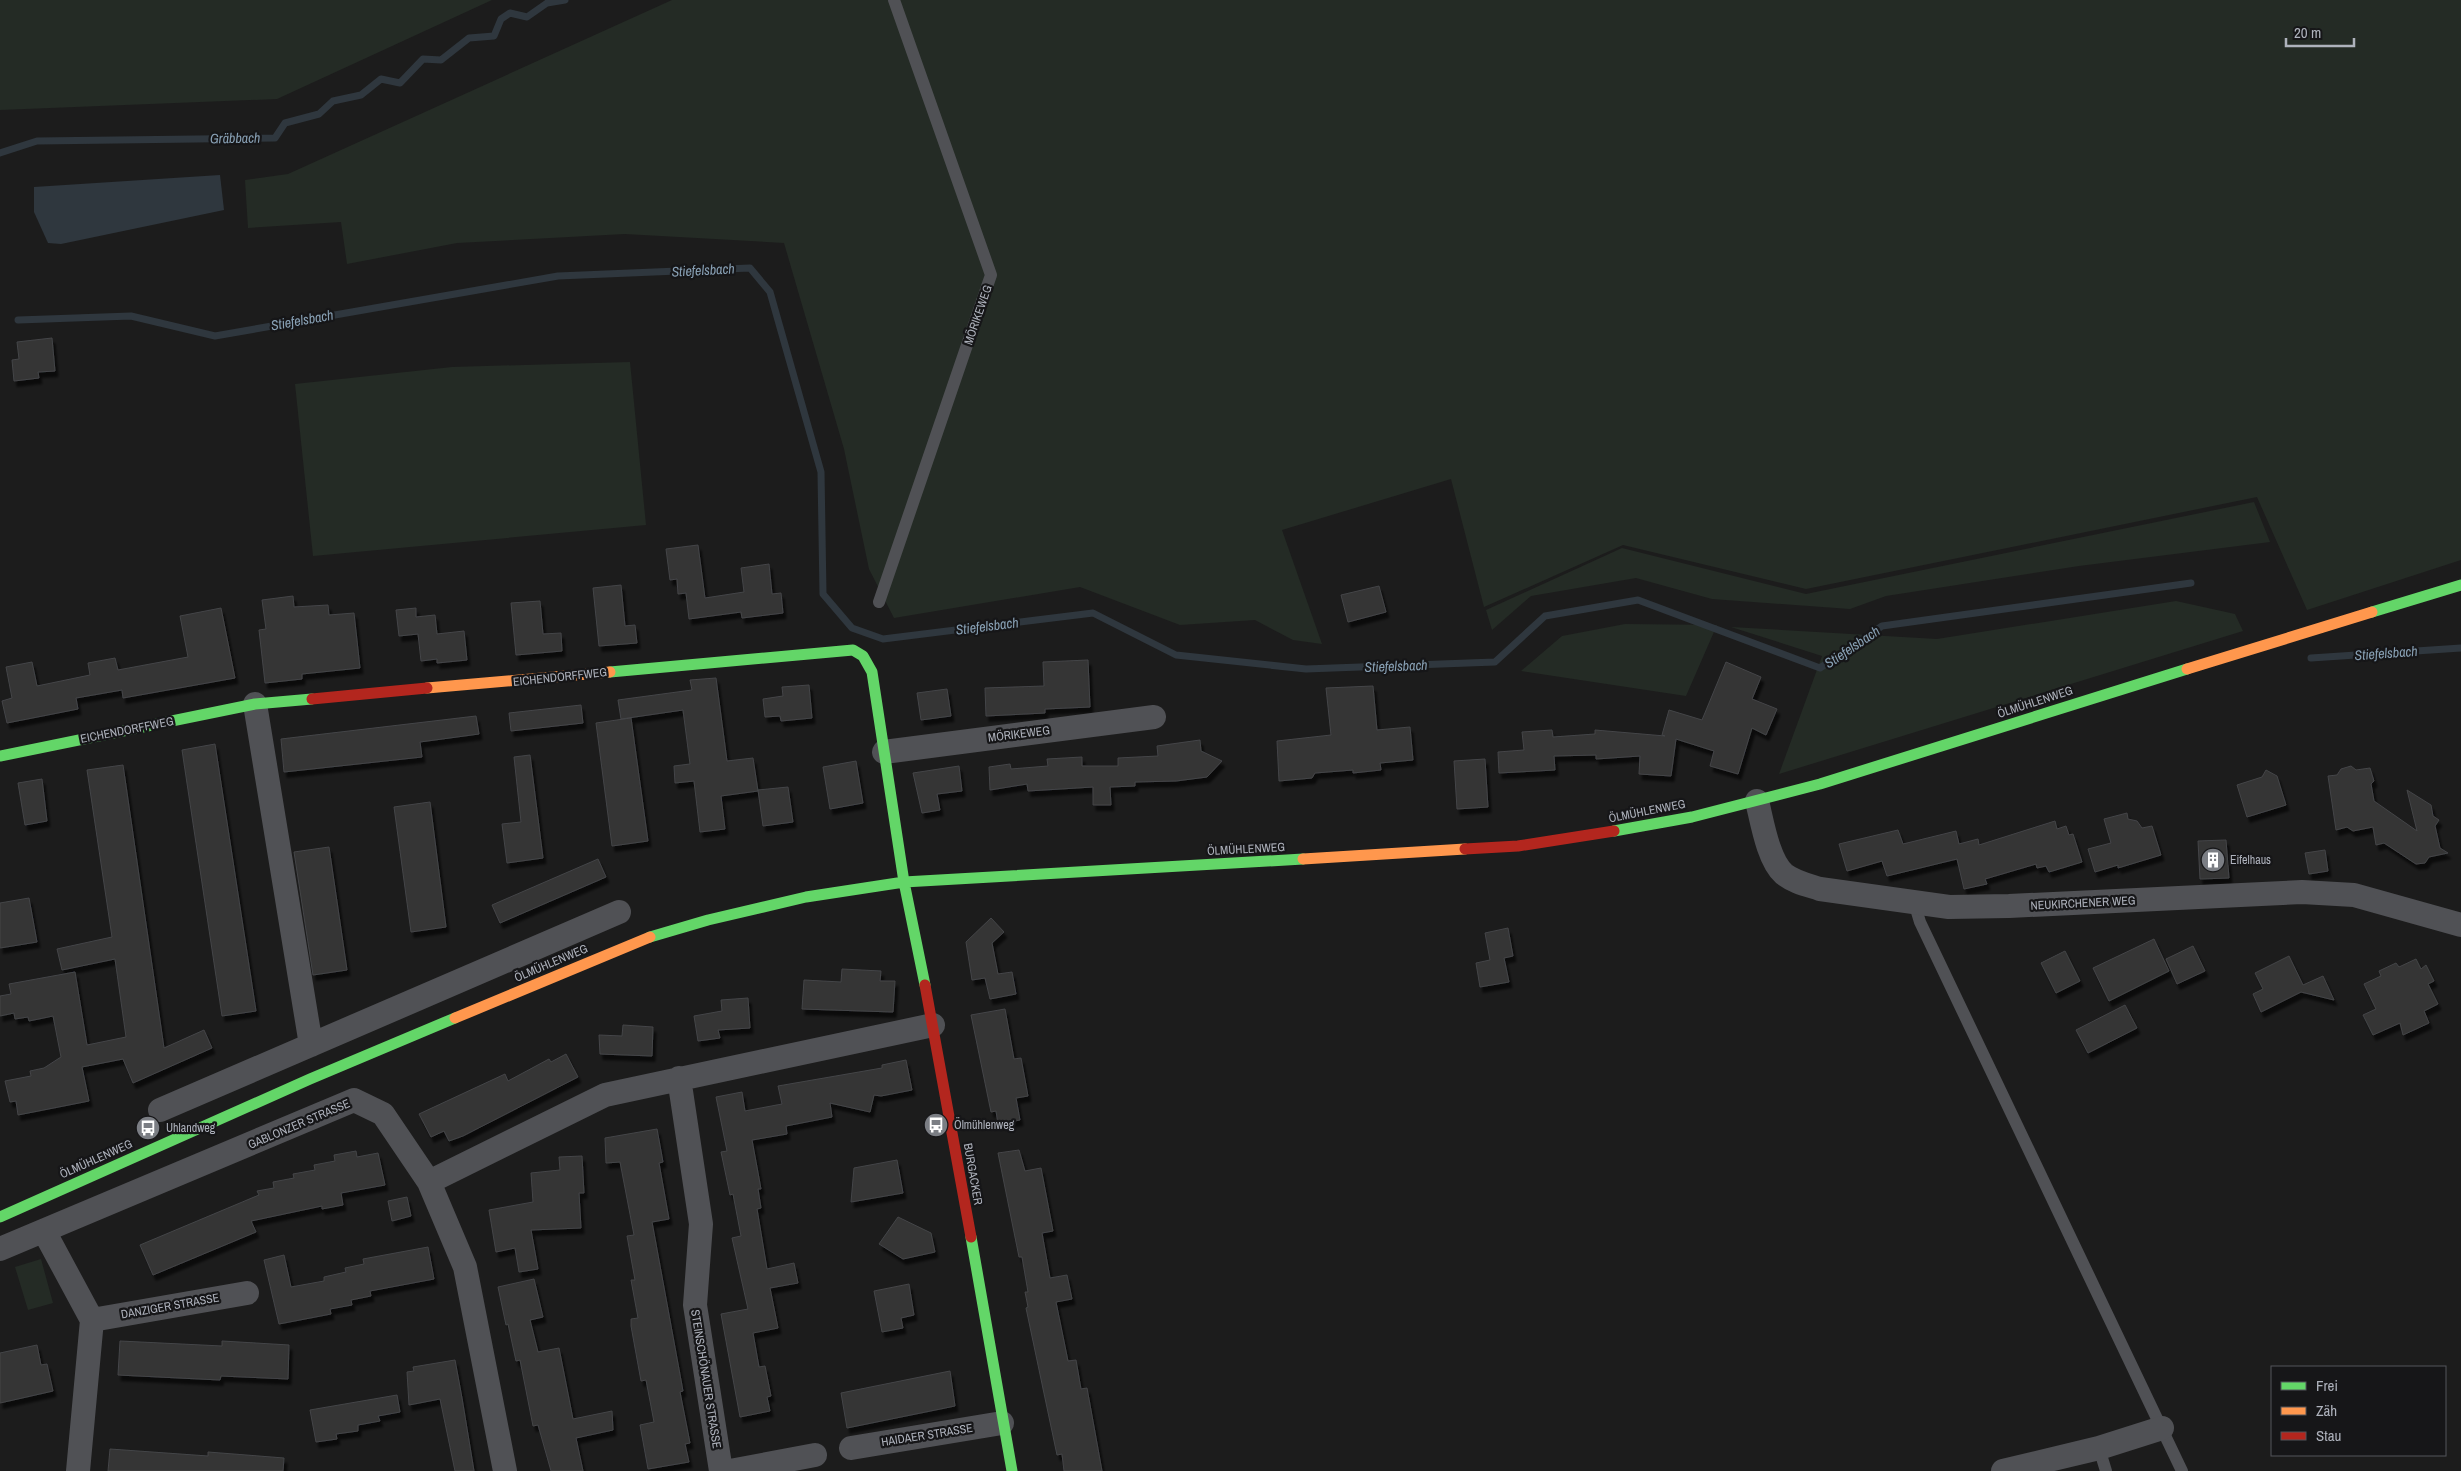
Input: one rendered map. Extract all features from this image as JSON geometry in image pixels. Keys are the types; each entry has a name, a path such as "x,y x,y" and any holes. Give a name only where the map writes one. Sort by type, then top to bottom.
{"main road":[{"name":"ÖLMÜHLENWEG","path":"0,1218 310,1079 634,942 708,920 806,896 904,882 1518,846 1634,828 1757,801 1820,784 2075,703 2461,585"},
{"name":"EICHENDORFFWEG","path":"0,756 255,704 853,650 863,656 872,672 884,752"},
{"path":"884,752 904,882"},
{"name":"BURGACKER","path":"904,882 934,1025 1002,1423 1012,1471"}],"street":[{"path":"255,704 311,1045"},
{"name":"MÖRIKEWEG","path":"884,752 1154,717"},
{"name":"NEUKIRCHENER WEG","path":"1757,801 1768,845 1779,868 1786,875 1820,889 1949,907 2009,906 2302,892 2354,895 2461,925"},
{"path":"160,1110 619,912"},
{"path":"428,1182 605,1095 934,1025"},
{"name":"STEINSCHÖNAUER STRASSE","path":"679,1078 701,1224 695,1305 721,1471"},
{"name":"GABLONZER STRASSE","path":"0,1249 354,1100 383,1114 428,1182 465,1267 505,1471"},
{"path":"44,1230 92,1320 78,1471"},
{"name":"DANZIGER STRASSE","path":"92,1320 247,1293"},
{"name":"HAIDAER STRASSE","path":"851,1448 1002,1423"},
{"path":"2002,1471 2099,1448 2162,1428"},
{"path":"730,1471 815,1454"}],"lane":[{"name":"MÖRIKEWEG","path":"879,602 991,275 894,0"},
{"path":"1918,904 1917,912 1920,922 2182,1471"},
{"path":"2099,1448 2106,1471"}],"shaded area":[{"path":"0,0 492,0 277,99 0,110"},
{"path":"672,0 2461,0 2461,560 2307,610 2257,497 1806,589 1623,545 1484,607 1451,479 1282,530 1322,644 1293,640 1255,620 1180,625 1080,587 894,618 869,569 844,449 784,243 625,234 457,243 347,264 341,222 248,228 245,180 288,174"},
{"path":"220,175 224,210 61,244 48,243 34,212 34,187"},
{"path":"630,362 646,525 313,556 295,384 452,367"},
{"path":"2254,502 2270,542 2079,566 1886,596 1850,609 1712,599 1636,578 1531,596 1492,630 1486,610 1622,548 1806,594"},
{"path":"2176,601 2235,614 2243,631 1779,774 1822,656 1731,627 1937,639"},
{"path":"1625,624 1717,625 1686,696 1521,671 1562,636"},
{"path":"41,1259 53,1303 28,1310 15,1267"}],"building":[{"path":"52,338 55,371 38,372 39,378 14,381 12,360 19,359 17,342"},
{"path":"698,545 705,598 744,592 741,568 769,564 772,594 781,593 783,613 742,618 741,612 689,619 686,593 678,594 677,579 670,580 666,549"},
{"path":"621,585 625,626 635,625 637,643 599,646 593,588"},
{"path":"1379,586 1386,612 1348,622 1341,595"},
{"path":"293,596 294,607 328,605 329,615 354,613 360,668 302,674 302,679 265,683 259,630 266,629 262,600"},
{"path":"540,601 543,634 561,633 562,651 516,655 511,603"},
{"path":"221,608 235,678 123,698 122,690 76,698 78,709 7,723 2,701 12,698 6,667 32,662 37,686 90,675 88,663 115,658 118,670 188,657 180,616"},
{"path":"416,608 416,617 435,615 437,634 464,631 467,660 437,663 437,659 421,661 418,634 399,636 396,610"},
{"path":"1088,660 1090,707 1045,709 1045,713 986,716 985,688 1044,686 1043,662"},
{"path":"1726,662 1761,677 1752,699 1777,709 1766,735 1752,728 1738,774 1710,766 1714,751 1676,739 1671,776 1639,774 1640,756 1596,759 1596,755 1554,756 1555,770 1499,773 1498,752 1524,750 1522,732 1552,730 1553,737 1595,734 1595,730 1665,736 1662,735 1669,710 1702,720"},
{"path":"716,678 727,761 753,758 758,791 721,796 725,829 700,832 694,781 675,783 674,766 690,764 683,710 621,719 618,700 692,690 690,680"},
{"path":"809,685 812,718 781,721 780,716 765,717 763,699 783,696 782,687"},
{"path":"1373,686 1377,730 1410,727 1413,760 1380,763 1381,770 1353,773 1353,770 1315,773 1312,778 1279,781 1277,741 1331,735 1326,688"},
{"path":"947,689 951,716 921,720 917,693"},
{"path":"581,705 583,723 511,731 509,713"},
{"path":"476,716 479,734 420,742 422,757 284,772 281,739"},
{"path":"631,718 648,841 612,846 596,723"},
{"path":"1200,740 1201,751 1222,761 1207,777 1176,781 1135,782 1135,786 1110,787 1111,805 1093,805 1093,787 1028,791 1027,784 990,790 989,767 1010,764 1011,769 1048,766 1047,759 1082,757 1082,766 1118,766 1118,758 1158,756 1157,746"},
{"path":"215,744 256,1011 222,1016 182,750"},
{"path":"530,755 543,858 507,863 502,824 521,822 514,757"},
{"path":"1485,759 1488,807 1457,809 1454,761"},
{"path":"856,761 863,803 830,809 823,767"},
{"path":"123,765 164,1048 204,1030 212,1048 133,1083 123,1059 82,1067 89,1101 18,1115 16,1101 10,1102 5,1081 31,1076 30,1071 44,1068 61,1057 53,1016 29,1021 28,1017 15,1019 14,1013 0,1016 0,996 11,994 9,984 75,972 87,1045 126,1037 115,959 62,970 57,949 112,937 87,770"},
{"path":"959,766 962,791 937,794 940,810 922,813 913,773"},
{"path":"2351,766 2356,770 2370,768 2374,781 2371,784 2374,801 2417,831 2407,790 2431,805 2433,816 2439,820 2435,826 2440,848 2448,853 2429,857 2425,863 2416,864 2384,843 2376,845 2373,827 2353,831 2347,827 2336,830 2328,776 2337,775 2341,769"},
{"path":"2266,770 2277,776 2286,805 2247,817 2237,785 2262,777"},
{"path":"42,779 47,821 25,825 18,783"},
{"path":"788,787 793,822 763,826 758,790"},
{"path":"430,802 446,927 411,932 394,807"},
{"path":"2127,813 2128,819 2137,821 2142,828 2152,826 2161,855 2118,868 2118,865 2095,872 2088,849 2111,843 2104,819"},
{"path":"2055,821 2057,829 2066,826 2069,835 2073,834 2082,862 2049,872 2046,866 2037,868 2036,864 1985,879 1987,884 1964,889 1957,859 1887,876 1882,861 1847,871 1839,844 1898,830 1903,844 1956,831 1959,844 1978,839 1979,845"},
{"name":"Eifelhaus","path":"2226,840 2229,878 2200,879 2198,841"},
{"path":"329,847 347,970 313,975 294,852"},
{"path":"2325,850 2328,871 2309,874 2305,853"},
{"path":"598,859 606,877 500,923 492,905"},
{"path":"29,898 37,942 0,948 0,903"},
{"path":"991,918 1004,932 992,943 998,974 1012,972 1016,994 990,999 985,978 972,980 966,942"},
{"path":"1508,928 1513,956 1504,958 1509,982 1480,987 1476,963 1490,960 1485,933"},
{"path":"2154,939 2169,971 2109,1001 2093,968"},
{"path":"2193,946 2205,971 2177,984 2166,959"},
{"path":"2065,951 2080,981 2056,993 2041,963"},
{"path":"2289,956 2303,985 2323,976 2334,1000 2301,992 2261,1012 2253,994 2263,989 2255,973"},
{"path":"2416,959 2421,969 2426,965 2434,981 2428,984 2438,1004 2424,1011 2429,1023 2403,1035 2400,1023 2373,1035 2363,1015 2376,1009 2364,984 2381,976 2379,971 2396,963 2399,967"},
{"path":"842,969 881,971 880,981 895,981 893,1012 802,1009 804,980 841,982"},
{"path":"748,998 750,1028 718,1030 720,1038 698,1041 694,1016 722,1011 721,1000"},
{"path":"2125,1005 2137,1028 2088,1053 2076,1030"},
{"path":"1005,1009 1014,1059 1021,1058 1028,1096 1016,1098 1020,1120 998,1124 996,1111 991,1112 971,1015"},
{"path":"623,1025 653,1027 652,1056 600,1054 599,1035 622,1036"},
{"path":"566,1054 578,1077 463,1136 449,1141 444,1131 431,1137 419,1114 505,1074 508,1081 549,1059 551,1062"},
{"path":"906,1060 912,1090 881,1096 874,1095 870,1112 830,1103 832,1117 786,1126 787,1134 752,1140 761,1189 758,1189 761,1208 757,1209 767,1269 794,1263 798,1283 770,1288 778,1328 753,1333 759,1367 765,1366 771,1396 767,1397 770,1411 740,1417 721,1314 748,1309 732,1238 741,1236 733,1194 730,1195 721,1152 727,1151 716,1097 742,1092 745,1111 782,1104 778,1086 882,1068 882,1065"},
{"path":"657,1129 663,1162 659,1163 669,1219 652,1222 683,1391 680,1392 690,1443 685,1444 689,1462 648,1469 640,1425 654,1422 646,1380 641,1381 631,1326 631,1319 638,1318 631,1280 635,1280 627,1236 634,1235 620,1162 606,1163 605,1138"},
{"path":"1019,1150 1025,1171 1041,1168 1053,1231 1042,1233 1050,1278 1067,1275 1072,1299 1056,1302 1068,1361 1076,1360 1081,1389 1087,1388 1102,1471 1064,1471 1062,1454 1057,1455 1026,1308 1028,1307 1025,1292 1028,1292 1022,1257 1019,1257 998,1153"},
{"path":"356,1151 357,1157 378,1153 385,1185 341,1193 343,1205 322,1209 322,1206 251,1221 256,1232 153,1275 140,1245 259,1195 257,1191 274,1188 273,1182 294,1178 293,1174 315,1170 314,1165 335,1161 334,1155"},
{"path":"582,1156 584,1193 579,1193 581,1228 531,1230 538,1269 519,1272 515,1248 496,1252 489,1210 533,1202 531,1173 560,1170 559,1157"},
{"path":"897,1160 903,1193 851,1202 854,1168"},
{"path":"407,1197 411,1216 392,1221 388,1201"},
{"path":"898,1217 931,1233 935,1252 903,1259 879,1244"},
{"path":"428,1247 434,1279 370,1291 371,1296 351,1300 352,1305 330,1309 331,1314 279,1324 264,1260 284,1255 291,1287 324,1281 324,1277 346,1272 345,1268 364,1264 363,1259"},
{"path":"534,1279 543,1317 530,1320 538,1352 559,1348 573,1419 612,1411 613,1430 576,1438 583,1471 551,1471 538,1425 533,1426 520,1360 516,1361 508,1324 506,1325 498,1287"},
{"path":"909,1284 914,1315 901,1318 903,1328 882,1332 874,1291"},
{"path":"120,1341 222,1346 222,1341 289,1345 288,1379 221,1376 220,1380 118,1375"},
{"path":"37,1345 41,1365 47,1364 53,1391 0,1403 0,1353"},
{"path":"455,1360 474,1471 455,1471 440,1399 409,1405 407,1372 414,1371 413,1367"},
{"path":"950,1371 955,1406 847,1428 841,1393"},
{"path":"397,1395 400,1412 378,1416 380,1421 358,1425 358,1431 336,1434 337,1439 316,1442 310,1410"},
{"path":"110,1449 208,1456 208,1452 284,1458 283,1471 108,1471"}],"waterway":[{"name":"Gräbbach","path":"0,153 37,141 275,138 285,123 319,114 333,101 361,95 381,79 400,83 423,59 441,60 469,38 494,36 501,19 510,13 527,17 547,3 565,0"},
{"name":"Stiefelsbach","path":"18,320 131,316 215,336 558,276 750,268 770,292 821,472 823,594 852,628 883,639 1093,613 1176,655 1306,669 1495,662 1545,616 1638,600 1820,668 1882,626 2191,583"},
{"name":"Stiefelsbach","path":"2311,658 2461,648"}],"traffic: fast":[{"path":"2372,612 2461,585"},
{"path":"610,672 853,650 863,656 872,672 904,882 925,985"},
{"path":"1614,831 1692,817 1820,784 2187,669"},
{"path":"0,756 255,704 312,699"},
{"path":"650,937 708,920 806,897 904,882 1303,859"},
{"path":"0,1217 310,1079 455,1018"},
{"path":"971,1237 1012,1471"}],"traffic: slow":[{"path":"2187,669 2372,612"},
{"path":"427,688 610,672"},
{"path":"1303,859 1465,849"},
{"path":"455,1018 650,937"}],"traffic: jam":[{"path":"312,699 427,688"},
{"path":"1465,849 1518,846 1614,831"},
{"path":"925,985 971,1237"}],"place":[{"name":"Eifelhaus","path":"2213,860"},
{"name":"Ölmühlenweg","path":"936,1125"},
{"name":"Uhlandweg","path":"148,1128"}]}
